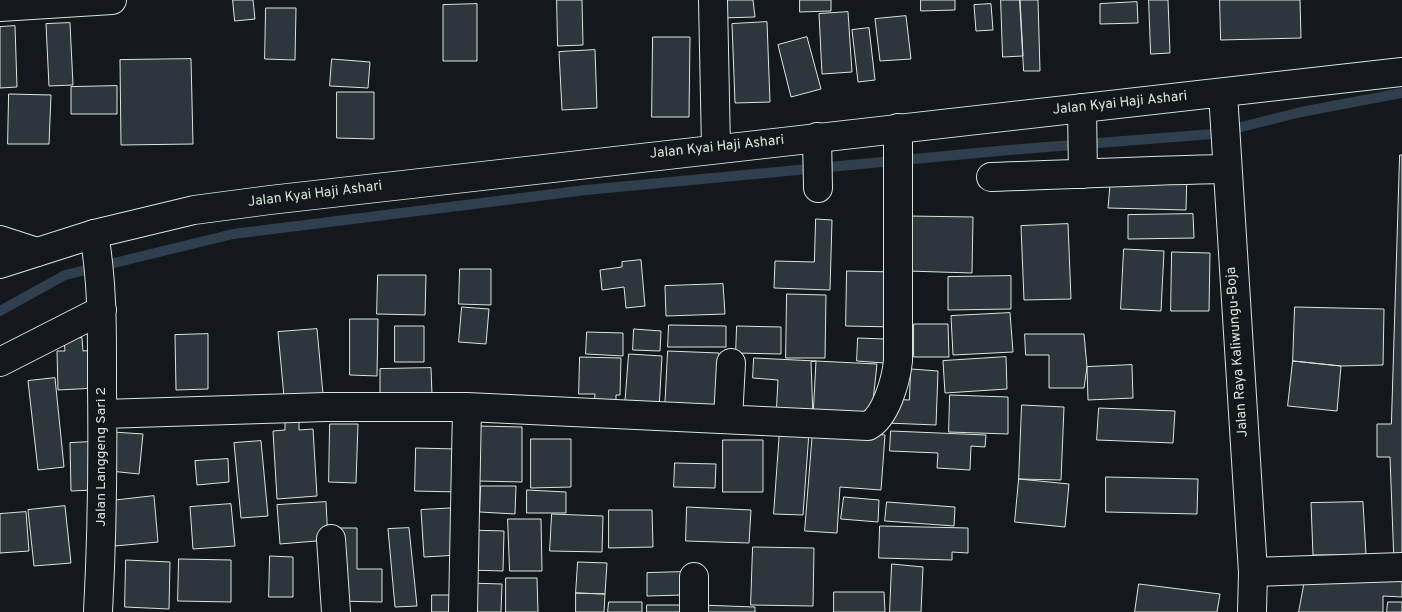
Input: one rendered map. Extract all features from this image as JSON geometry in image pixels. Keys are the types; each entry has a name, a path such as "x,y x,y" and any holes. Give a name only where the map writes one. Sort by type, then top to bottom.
{"street":[{"path":"0,7 112,0"},
{"path":"713,0 716,148"},
{"name":"Jalan Kyai Haji Ashari","path":"0,264 94,234 194,210 716,148 817,146 898,135 1082,118 1223,92 1402,72"},
{"name":"Jalan Raya Kaliwungu-Boja","path":"1223,92 1226,166 1253,572 1252,612"},
{"path":"1082,118 1082,166"},
{"path":"103,414 326,407 467,407 861,426 875,423 896,379 898,361 898,135"},
{"path":"817,146 818,188"},
{"path":"991,177 1082,166 1112,171 1226,166"},
{"name":"Jalan Langgeng Sari 2","path":"94,234 99,264 102,306 103,519 98,612"},
{"path":"0,240 37,252"},
{"path":"0,362 102,306"},
{"path":"728,420 731,363"},
{"path":"462,612 467,407"},
{"path":"331,539 336,612"},
{"path":"1253,572 1402,566"},
{"path":"694,577 694,612"}],"building":[{"path":"233,0 253,0 255,19 235,21"},
{"path":"557,0 582,0 583,45 558,46"},
{"path":"721,0 753,0 755,17 722,18"},
{"path":"800,0 831,0 831,11 800,12"},
{"path":"921,0 955,0 955,10 921,11"},
{"path":"1001,0 1020,0 1023,56 1003,57"},
{"path":"1020,0 1038,0 1040,71 1024,71"},
{"path":"1149,0 1168,0 1170,53 1151,54"},
{"path":"1220,0 1300,0 1301,38 1221,40"},
{"path":"1137,2 1138,23 1100,24 1100,4"},
{"path":"477,4 477,61 443,61 443,5"},
{"path":"991,4 993,30 976,31 974,5"},
{"path":"266,8 296,8 295,60 265,59"},
{"path":"848,12 852,72 822,74 819,14"},
{"path":"906,16 911,59 880,61 875,19"},
{"path":"767,22 770,102 735,103 732,24"},
{"path":"70,23 73,85 49,86 46,24"},
{"path":"15,26 17,87 0,88 0,27"},
{"path":"869,28 875,80 858,82 852,30"},
{"path":"653,37 690,37 689,117 652,117"},
{"path":"807,37 821,89 791,97 778,45"},
{"path":"595,50 597,108 562,110 559,52"},
{"path":"191,59 193,144 121,145 120,60"},
{"path":"332,59 370,62 368,88 330,86"},
{"path":"117,86 117,114 71,114 71,87"},
{"path":"337,92 374,92 374,139 337,138"},
{"path":"9,94 51,95 49,144 8,144"},
{"path":"1400,155 1402,155 1402,563 1394,563 1390,457 1377,457 1377,424 1391,424"},
{"path":"1187,171 1186,210 1108,208 1111,173"},
{"path":"1193,214 1194,238 1128,239 1128,215"},
{"path":"908,216 973,217 972,273 907,271"},
{"path":"816,219 832,220 830,290 774,288 775,261 814,262"},
{"path":"1068,224 1071,299 1024,300 1021,226"},
{"path":"1124,249 1164,251 1161,311 1121,309"},
{"path":"1172,252 1210,253 1209,311 1171,311"},
{"path":"641,260 645,306 626,308 624,287 602,290 600,270 622,267 622,262"},
{"path":"460,269 491,269 491,305 459,304"},
{"path":"847,271 896,272 895,327 846,326"},
{"path":"378,275 426,275 425,315 377,314"},
{"path":"1011,276 1011,309 948,310 948,277"},
{"path":"723,284 725,314 666,316 665,286"},
{"path":"787,294 826,295 825,358 786,358"},
{"path":"462,307 489,309 486,344 459,342"},
{"path":"1295,307 1384,309 1383,365 1341,366 1293,361"},
{"path":"1010,313 1013,352 953,355 951,316"},
{"path":"350,319 378,319 377,376 350,375"},
{"path":"914,324 948,324 949,357 914,357"},
{"path":"669,325 726,326 726,347 668,347"},
{"path":"395,326 424,326 424,362 395,362"},
{"path":"737,326 781,327 781,354 736,353"},
{"path":"317,329 323,394 284,397 278,332"},
{"path":"634,329 661,331 660,351 633,350"},
{"path":"587,332 623,333 623,356 586,354"},
{"path":"208,334 208,389 176,390 175,335"},
{"path":"1025,334 1084,334 1087,367 1084,388 1049,388 1049,355 1026,355"},
{"path":"82,338 83,351 95,350 97,388 58,390 57,351 65,351 64,339"},
{"path":"858,338 885,339 884,363 857,361"},
{"path":"668,351 719,353 717,412 665,410"},
{"path":"629,354 662,356 659,409 625,406"},
{"path":"580,357 621,358 620,395 616,395 616,408 594,407 595,394 579,394"},
{"path":"1006,357 1007,389 945,393 943,361"},
{"path":"754,358 816,361 813,418 776,417 778,380 753,378"},
{"path":"1293,361 1341,366 1337,411 1288,406"},
{"path":"811,362 877,364 871,420 813,418"},
{"path":"1132,365 1133,398 1088,400 1087,367"},
{"path":"431,368 432,395 380,395 380,369"},
{"path":"911,369 938,371 936,425 887,423 888,399 909,400"},
{"path":"55,378 64,467 38,470 28,381"},
{"path":"950,395 1008,397 1008,434 949,432"},
{"path":"1022,405 1064,407 1061,480 1019,479"},
{"path":"1099,408 1175,411 1173,443 1097,440"},
{"path":"299,419 299,430 313,429 317,496 277,499 273,431 285,430 285,420"},
{"path":"330,424 358,424 356,483 329,482"},
{"path":"478,426 522,427 522,482 477,481"},
{"path":"780,429 809,432 803,515 774,514"},
{"path":"813,430 885,435 881,490 840,487 837,533 805,531"},
{"path":"891,431 986,435 985,447 971,446 970,470 937,468 938,453 890,451"},
{"path":"113,432 143,434 139,474 110,471"},
{"path":"531,439 571,439 571,487 531,488"},
{"path":"723,440 763,440 763,492 723,492"},
{"path":"261,441 268,516 241,518 234,443"},
{"path":"91,442 93,490 71,491 70,443"},
{"path":"416,448 457,449 457,492 415,491"},
{"path":"228,459 229,482 197,485 195,461"},
{"path":"675,463 716,464 715,488 674,487"},
{"path":"1106,477 1198,479 1197,514 1106,512"},
{"path":"1019,479 1069,484 1065,527 1015,522"},
{"path":"481,486 516,486 515,514 480,512"},
{"path":"527,490 566,492 566,513 527,513"},
{"path":"154,496 158,542 115,546 110,501"},
{"path":"844,497 879,500 878,522 841,519"},
{"path":"326,502 328,540 280,544 277,505"},
{"path":"887,502 955,507 954,526 885,521"},
{"path":"1363,502 1366,555 1313,555 1311,503"},
{"path":"231,504 235,546 193,549 190,507"},
{"path":"65,506 71,563 34,566 28,510"},
{"path":"687,507 751,510 749,543 686,541"},
{"path":"456,508 459,555 424,557 421,510"},
{"path":"609,510 652,510 653,547 609,548"},
{"path":"26,512 29,551 0,553 0,514"},
{"path":"552,514 603,516 602,552 550,551"},
{"path":"508,519 541,519 542,571 510,571"},
{"path":"880,526 968,528 968,553 952,552 952,560 879,558"},
{"path":"338,528 357,528 357,569 382,569 382,602 337,601"},
{"path":"409,528 417,606 395,607 388,529"},
{"path":"469,530 504,531 503,571 468,570"},
{"path":"753,547 814,548 813,606 751,605"},
{"path":"270,556 293,557 293,597 269,597"},
{"path":"179,559 231,560 231,602 178,601"},
{"path":"126,560 170,562 169,609 125,607"},
{"path":"578,562 607,563 605,594 576,593"},
{"path":"892,564 923,567 921,612 890,612"},
{"path":"1307,569 1402,569 1402,597 1383,596 1383,612 1299,612"},
{"path":"683,572 683,595 647,596 647,573"},
{"path":"506,578 537,578 538,612 506,612"},
{"path":"468,583 502,584 501,612 467,612"},
{"path":"1139,584 1220,594 1217,612 1135,612"},
{"path":"834,592 884,592 885,612 834,612"},
{"path":"576,593 605,594 604,612 576,612"},
{"path":"432,595 455,595 456,612 432,612"},
{"path":"609,602 642,602 642,612 608,612"},
{"path":"1388,602 1402,602 1402,612 1387,612"},
{"path":"647,605 682,605 682,612 647,612"},
{"path":"700,605 755,607 755,612 699,612"}],"waterway":[{"path":"0,311 65,275 233,234 586,190 1009,150 1213,134 1301,112 1402,93"}]}
